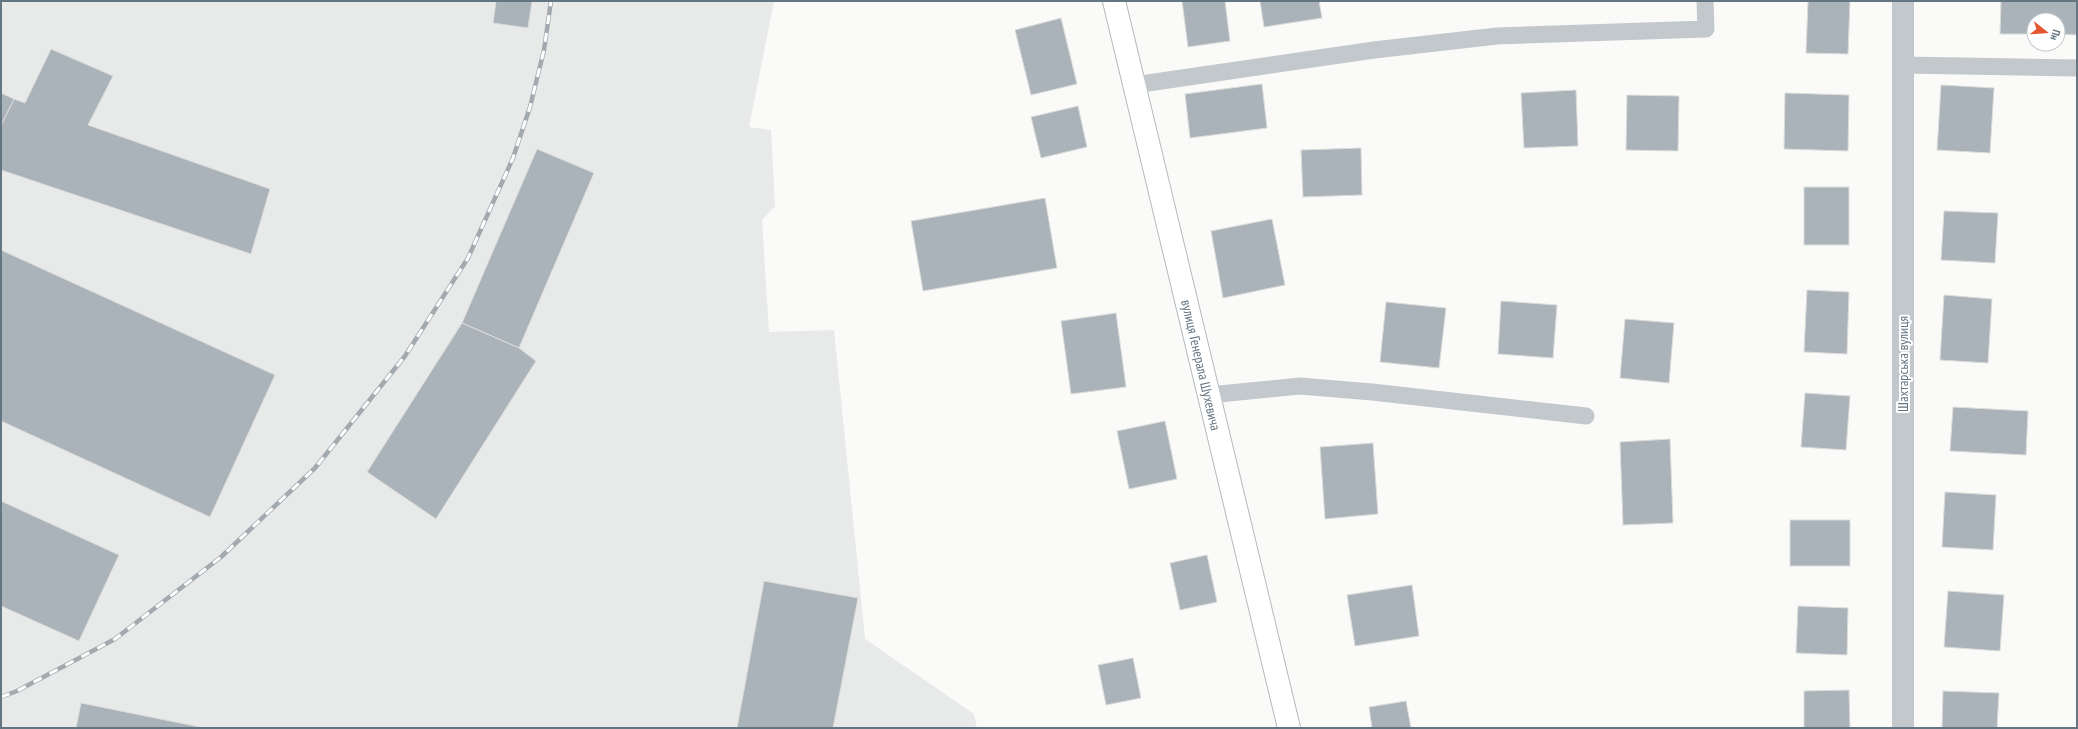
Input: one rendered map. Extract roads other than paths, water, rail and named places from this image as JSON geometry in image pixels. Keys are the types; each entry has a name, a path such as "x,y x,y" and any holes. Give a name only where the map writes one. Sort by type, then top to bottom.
{"street":[{"name":"вулиця Генерала Шухевича","path":"1114,1 1289,728"},
{"name":"Шахтарська вулиця","path":"1903,1 1903,728"}],"lane":[{"path":"1134,85 1374,50 1497,36 1706,28 1705,1"},
{"path":"1903,65 2077,68"},
{"path":"1209,395 1300,386 1372,392 1586,416"}],"railway":[{"path":"1,697 17,691 115,639 221,557 315,468 405,356 468,258 513,158 530,107 544,50 551,1"}]}
